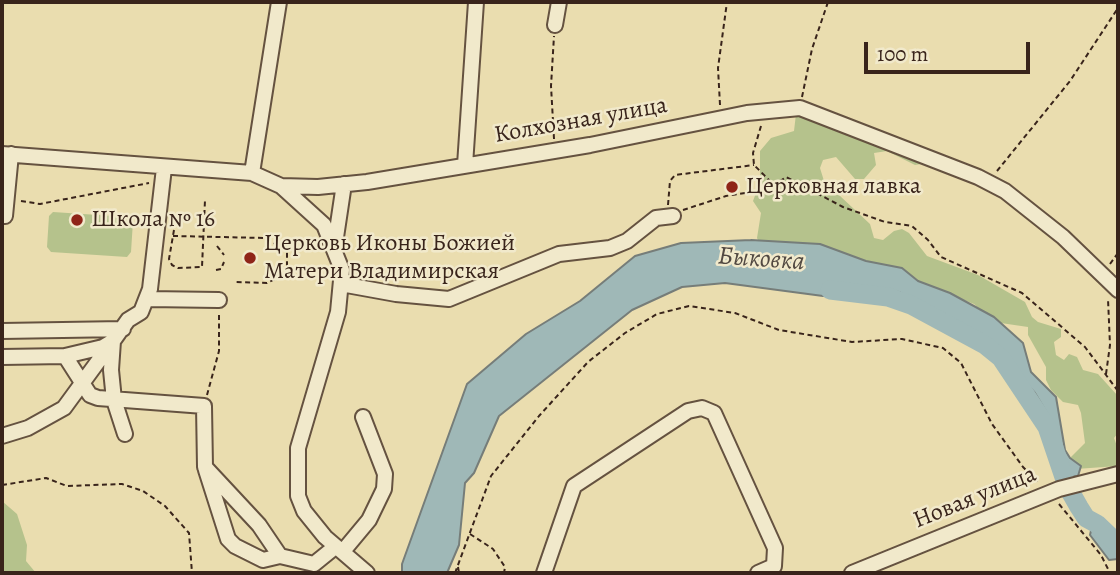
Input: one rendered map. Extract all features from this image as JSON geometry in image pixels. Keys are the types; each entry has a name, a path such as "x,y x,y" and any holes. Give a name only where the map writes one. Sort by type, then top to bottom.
{"street":[{"path":"252,173 279,2"},
{"path":"465,165 476,2"},
{"path":"555,25 559,2"},
{"name":"Колхозная улица","path":"6,154 164,173 252,173 281,186 344,184 554,150 720,118 800,108 965,172 1005,191 1117,288"},
{"path":"5,216 6,154"},
{"path":"2,436 29,428 57,412 83,384 128,320 141,312 148,299 164,173"},
{"path":"335,246 344,184"},
{"path":"281,186 324,225 341,263 338,312 303,428 297,465 298,496 304,511 367,573"},
{"path":"341,284 396,294 449,299 559,254 610,248 627,241 656,218 671,216"},
{"path":"148,299 219,300"},
{"path":"2,331 124,329"},
{"path":"2,357 65,356 103,347 113,341"},
{"path":"113,341 111,370 114,400 125,434"},
{"path":"65,356 90,395 114,400 204,406 205,467 228,539 262,561 280,556 314,564 340,549 369,520 384,489 385,474 363,417"},
{"path":"544,573 574,486 688,411 702,408 714,413 775,548 779,570 758,573"},
{"path":"205,467 259,525 280,556"},
{"name":"Новая улица","path":"852,573 1054,491 1086,480 1118,474"}],"path":[{"path":"720,118 718,68 727,2"},
{"path":"800,108 812,49 828,2"},
{"path":"992,177 1070,81 1118,8"},
{"path":"554,150 551,86 555,25"},
{"path":"754,165 757,132 772,110"},
{"path":"754,165 774,185"},
{"path":"754,165 675,176 669,190 671,216 690,206 726,196 769,189 786,177 843,207 886,222 912,226 928,240 941,257 1022,293 1085,347 1118,391"},
{"path":"7,198 40,204 139,186 164,173"},
{"path":"174,230 169,259 172,265 178,268 203,266 205,200"},
{"path":"173,236 204,234 266,238 287,252 287,273 267,283 234,282"},
{"path":"217,246 224,255"},
{"path":"1102,273 1118,253"},
{"path":"216,270 222,268 224,262"},
{"path":"1106,375 1110,345 1108,299 1110,290 1117,288"},
{"path":"204,406 219,351 219,300"},
{"path":"457,573 491,477 539,416 588,362 625,333 657,314 689,306 735,313 779,330 852,342 902,339 943,348 961,363 992,424 1023,467 1054,491 1101,555 1110,573"},
{"path":"2,485 46,478 67,486 122,484 143,491 166,506 189,533 192,573"},
{"path":"469,533 493,548 505,567 504,573"}],"green space":[{"path":"805,109 933,162 915,165 887,151 874,153 876,165 864,179 855,179 836,157 823,160 820,168 824,181 870,224 874,238 883,240 894,231 902,229 909,233 927,256 978,275 1025,302 1032,317 1038,322 1061,329 1061,337 1054,342 1056,355 1064,360 1069,354 1077,357 1083,370 1098,374 1117,395 1118,433 1114,438 1118,449 1118,466 1076,469 1069,459 1085,443 1081,413 1078,405 1063,402 1051,390 1046,380 1046,367 1028,335 1028,327 994,322 974,304 959,298 759,242 757,238 761,213 753,201 760,182 760,151 771,138 794,131 796,114"},
{"path":"53,212 128,217 133,221 131,252 127,257 51,252 47,247 49,216"},
{"path":"2,501 17,514 27,545 26,561 36,573 2,573"}],"water":[{"path":"751,240 820,244 866,261 902,268 918,281 950,293 994,317 1023,343 1031,372 1056,397 1065,450 1070,458 1081,466 1078,476 1069,477 1065,473 1053,423 1035,393 987,339 899,292 873,290 823,296 725,283 682,287 632,310 499,416 474,473 465,483 459,545 447,573 402,573 402,564 467,384 526,334 580,301 635,256 681,243"},
{"path":"1092,526 1107,527 1118,535 1118,559 1109,560 1090,535"}],"waterway":[{"name":"Быковка","path":"830,290 888,297 911,305 985,345 1001,358 1047,427 1067,486 1079,507 1086,518 1097,524 1118,544"}],"place":[{"name":"Церковная лавка","path":"732,187"},
{"name":"Школа № 16","path":"77,220"},
{"name":"Церковь Иконы Божией Матери Владимирская","path":"250,258"}]}
